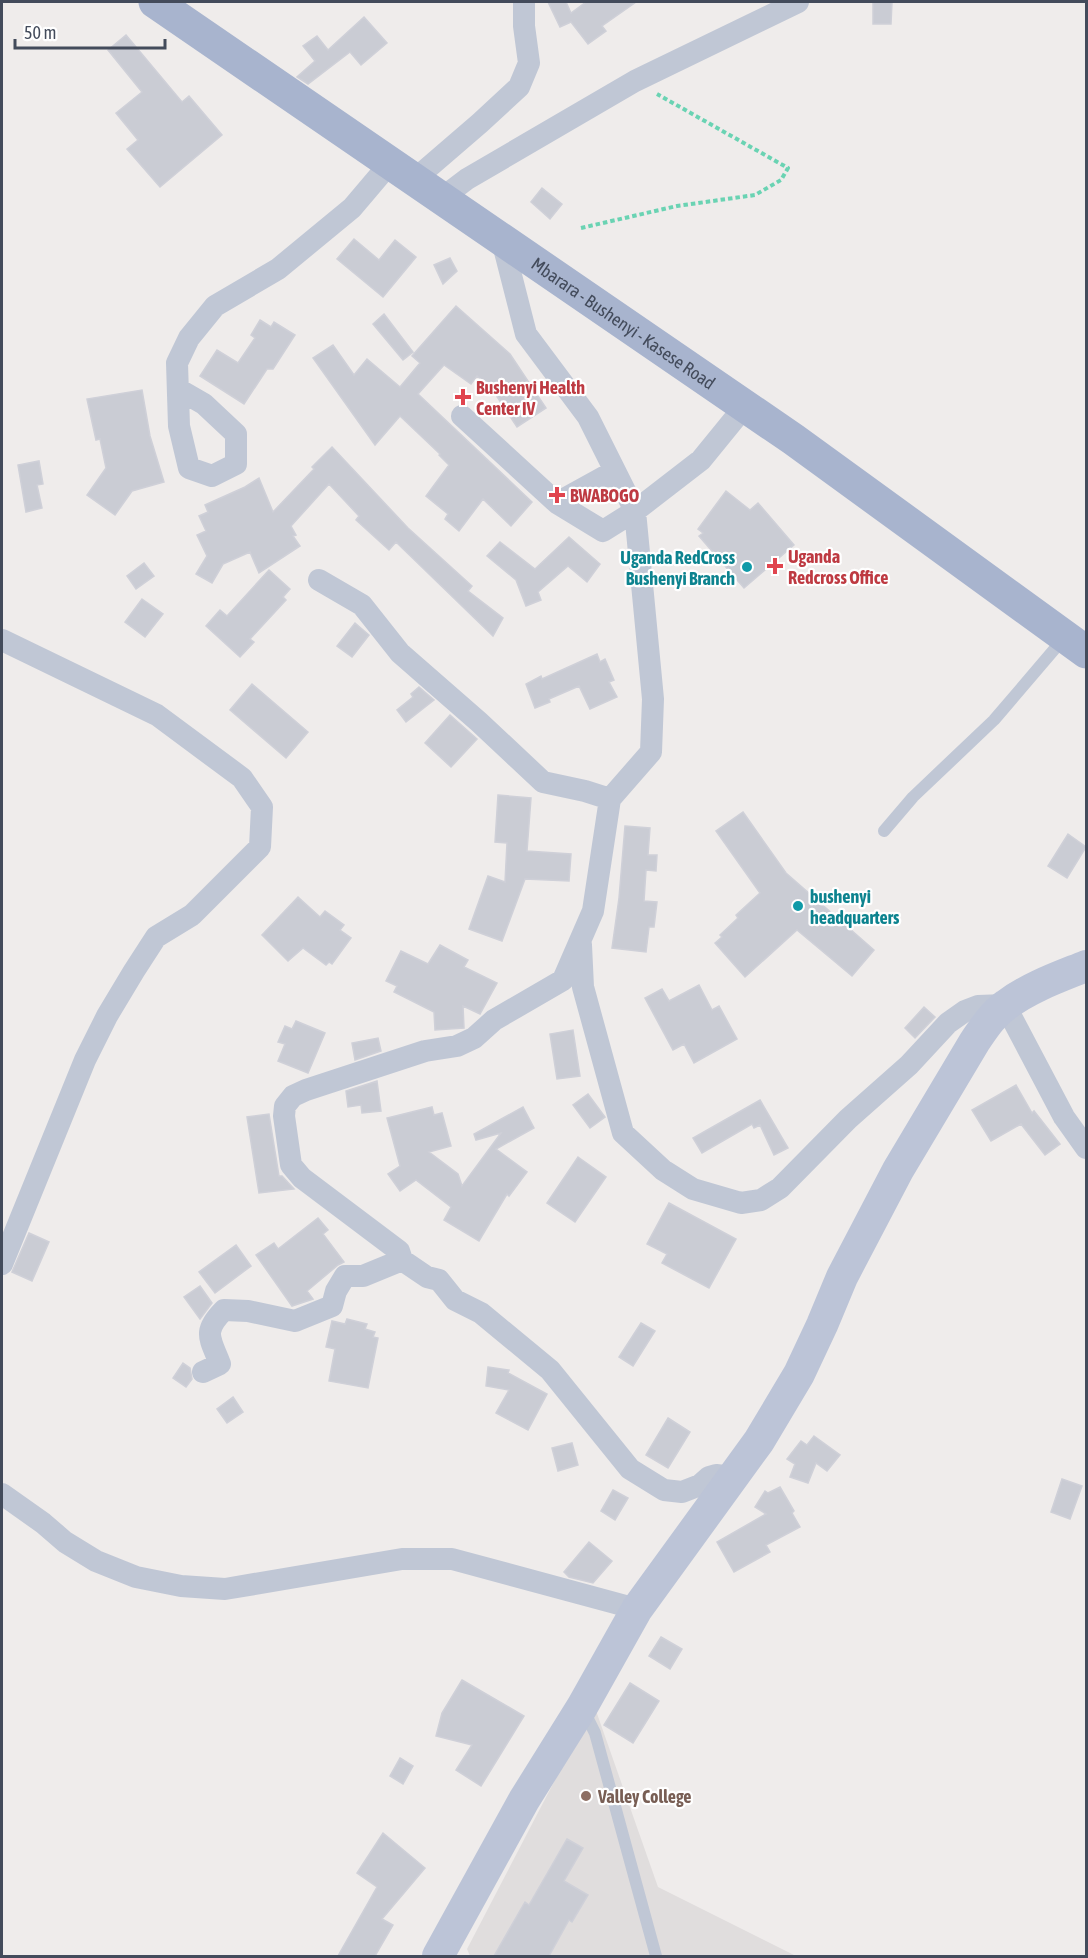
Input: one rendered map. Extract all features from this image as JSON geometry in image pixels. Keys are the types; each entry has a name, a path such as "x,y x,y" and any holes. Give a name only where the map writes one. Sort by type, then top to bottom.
{"main road":[{"name":"Mbarara - Bushenyi - Kasese Road","path":"156,2 793,439 1075,645"},
{"path":"446,1952 524,1800 582,1707 637,1609 759,1441 799,1374 842,1277 898,1170 975,1041 1005,1005 1042,984 1086,966"}],"street":[{"path":"178,389 177,363 189,338 215,306 278,268 352,208 403,171 480,123 519,87 529,63 524,26 524,2"},
{"path":"442,198 467,179 635,81 798,2"},
{"path":"502,240 526,333 588,417 635,511 652,699 651,752 610,799 593,911 563,980 494,1020 474,1038 457,1046 425,1051 293,1096 285,1106 291,1165 294,1170 399,1251 402,1260 427,1277 439,1280 455,1299 481,1313 550,1370 630,1468 664,1490 682,1492 700,1485 709,1477 716,1475 734,1477"},
{"path":"462,416 556,503 603,531 635,511 701,460 745,406"},
{"path":"556,503 615,471"},
{"path":"319,580 362,605 400,653 543,782 610,799"},
{"path":"2,640 157,715 242,778 262,807 260,847 192,915 156,938 107,1016 85,1060 2,1264"},
{"path":"581,940 583,987 623,1133 663,1170 693,1189 741,1203 761,1200 780,1188 848,1119 909,1065 948,1023 965,1011 978,1006 1005,1005 1064,1117 1086,1148"},
{"path":"203,1372 220,1364 209,1336 212,1322 224,1310 248,1311 295,1321 332,1306 336,1291 345,1276 363,1276 402,1260"},
{"path":"2,1494 65,1542 96,1562 136,1577 181,1586 225,1589 402,1559 452,1559 637,1609"}],"lane":[{"path":"884,831 913,797 1075,645"},
{"path":"582,1707 595,1733 656,1956"}],"path":[{"path":"581,228 678,206 755,195 781,180 788,168 635,81"}],"shaded area":[{"name":"Valley College","path":"594,1705 658,1887 796,1956 470,1956 467,1949"}],"building":[{"path":"548,2 566,2 571,13 586,2 636,2 602,26 606,31 588,44 571,22 560,27"},
{"path":"873,2 892,2 891,24 873,24"},
{"path":"364,17 387,43 361,65 350,52 308,84 297,77 315,61 303,46 317,36 328,50"},
{"path":"126,35 182,102 189,96 222,135 160,187 127,149 138,140 116,113 142,92 108,50"},
{"path":"542,188 562,204 550,219 531,202"},
{"path":"354,239 379,260 395,240 416,257 383,297 337,259"},
{"path":"450,258 457,271 443,284 434,265"},
{"path":"456,306 510,354 546,408 517,427 492,389 477,376 471,384 444,365 418,394 532,502 511,526 483,499 459,531 445,519 448,514 426,496 449,465 440,454 400,416 375,445 313,358 333,345 354,375 367,359 400,387 420,363 412,356"},
{"path":"384,314 413,352 403,360 373,324"},
{"path":"260,320 271,327 274,322 295,335 273,369 267,369 244,404 200,376 217,350 238,363 255,338 251,335"},
{"path":"142,390 150,436 164,482 132,491 115,515 87,495 106,468 100,439 96,440 87,399"},
{"path":"332,447 408,528 472,586 468,591 503,618 493,636 396,542 389,550 356,520 359,516 329,484 291,526 296,535 293,536 300,546 259,573 250,552 223,564 212,583 196,574 207,556 197,535 206,531 199,516 208,512 205,505 259,478 273,512"},
{"path":"39,461 43,484 37,485 42,508 26,512 18,465"},
{"name":"Uganda RedCross Bushenyi Branch","path":"726,491 750,510 758,503 794,545 744,588 699,536 703,533 698,529"},
{"path":"569,537 600,564 587,582 568,566 538,592 541,600 526,606 516,580 487,556 500,542 535,569"},
{"path":"144,563 154,576 136,589 127,576"},
{"path":"269,570 290,589 283,597 286,600 250,639 254,642 240,657 206,626 220,610 227,616"},
{"path":"142,599 163,614 145,637 125,622"},
{"path":"355,623 369,635 352,657 337,646"},
{"path":"597,654 600,662 605,659 614,680 609,682 617,697 590,709 579,686 535,708 526,684"},
{"path":"252,684 308,732 286,758 230,710"},
{"path":"419,687 434,700 406,722 397,710 413,697 411,694"},
{"path":"450,715 477,739 451,767 425,743"},
{"path":"498,795 531,798 527,851 571,854 569,881 525,879 502,941 469,929 488,876 505,882 507,843 495,842"},
{"name":"bushenyi headquarters","path":"743,812 786,873 874,950 852,976 797,930 745,977 715,943 738,918 736,915 760,893 716,831"},
{"path":"625,826 650,828 648,855 657,855 656,871 646,870 644,901 657,902 654,927 649,927 646,952 612,948"},
{"path":"1068,834 1086,847 1067,878 1048,866"},
{"path":"298,897 320,917 325,911 344,925 340,930 351,938 332,964 329,962 326,965 303,948 288,961 262,935"},
{"path":"440,945 468,960 464,967 497,983 480,1014 463,1006 464,1028 435,1030 434,1012 394,992 397,986 386,981 401,951 428,964"},
{"path":"699,985 712,1010 719,1006 737,1039 694,1063 684,1044 673,1050 645,998 662,989 669,1001"},
{"path":"924,1007 935,1017 915,1038 905,1028"},
{"path":"296,1021 325,1033 308,1073 278,1061 285,1044 278,1042 285,1026 292,1029"},
{"path":"573,1030 580,1076 557,1079 550,1034"},
{"path":"378,1038 381,1051 355,1060 352,1043"},
{"path":"377,1081 381,1111 362,1113 361,1105 348,1107 346,1091"},
{"path":"1016,1085 1032,1113 1034,1111 1060,1144 1045,1155 1021,1124 991,1141 972,1110"},
{"path":"588,1094 605,1117 590,1128 573,1105"},
{"path":"760,1100 788,1148 774,1155 760,1125 754,1128 752,1124 702,1153 693,1138"},
{"path":"432,1107 434,1115 442,1113 451,1146 429,1152 458,1174 462,1186 501,1133 476,1140 474,1134 523,1107 534,1128 496,1149 527,1172 509,1196 507,1194 479,1241 444,1220 451,1207 416,1180 400,1191 388,1174 400,1166 387,1118"},
{"path":"269,1114 279,1176 282,1176 294,1189 259,1193 247,1117"},
{"path":"578,1157 606,1177 575,1222 547,1203"},
{"path":"669,1203 736,1239 709,1288 662,1263 667,1254 647,1244"},
{"path":"318,1218 328,1230 323,1234 344,1262 307,1291 313,1299 292,1306 256,1255 274,1243 278,1249"},
{"path":"29,1233 49,1242 32,1281 12,1272"},
{"path":"236,1245 251,1266 215,1293 199,1272"},
{"path":"200,1286 212,1303 200,1319 184,1297"},
{"path":"347,1319 367,1324 365,1329 375,1332 373,1337 378,1338 368,1388 329,1381 335,1349 326,1347 332,1321 345,1324"},
{"path":"641,1323 655,1331 633,1366 619,1357"},
{"path":"183,1363 190,1368 192,1379 186,1387 173,1378"},
{"path":"488,1367 509,1370 508,1373 547,1394 528,1430 496,1413 509,1390 486,1386"},
{"path":"233,1397 243,1412 227,1423 217,1409"},
{"path":"668,1418 690,1432 668,1468 646,1455"},
{"path":"814,1436 840,1455 827,1471 816,1463 808,1483 790,1477 795,1464 787,1459 801,1441 807,1445"},
{"path":"572,1443 578,1465 558,1471 552,1448"},
{"path":"1062,1479 1082,1486 1070,1519 1051,1512"},
{"path":"780,1487 800,1527 766,1545 770,1552 734,1572 717,1542 766,1514 755,1507 765,1491 768,1493"},
{"path":"613,1490 628,1498 615,1520 601,1511"},
{"path":"589,1542 612,1561 593,1583 569,1577 564,1572"},
{"path":"661,1637 682,1649 670,1669 649,1656"},
{"path":"462,1680 524,1716 481,1786 456,1770 472,1745 436,1736 442,1713"},
{"path":"630,1683 659,1701 633,1743 604,1725"},
{"path":"400,1758 413,1766 403,1784 390,1776"},
{"path":"383,1833 425,1868 382,1919 393,1925 375,1956 338,1956 377,1887 357,1873"},
{"path":"567,1839 583,1848 564,1881 588,1895 572,1922 569,1920 549,1956 494,1956 525,1902 529,1905"}],"place":[{"name":"Bushenyi Health Center IV","path":"463,397"},
{"name":"BWABOGO","path":"557,495"},
{"name":"Uganda Redcross Office","path":"775,566"},
{"name":"Uganda RedCross Bushenyi Branch","path":"747,567"},
{"name":"bushenyi headquarters","path":"798,906"},
{"name":"Valley College","path":"586,1796"}]}
